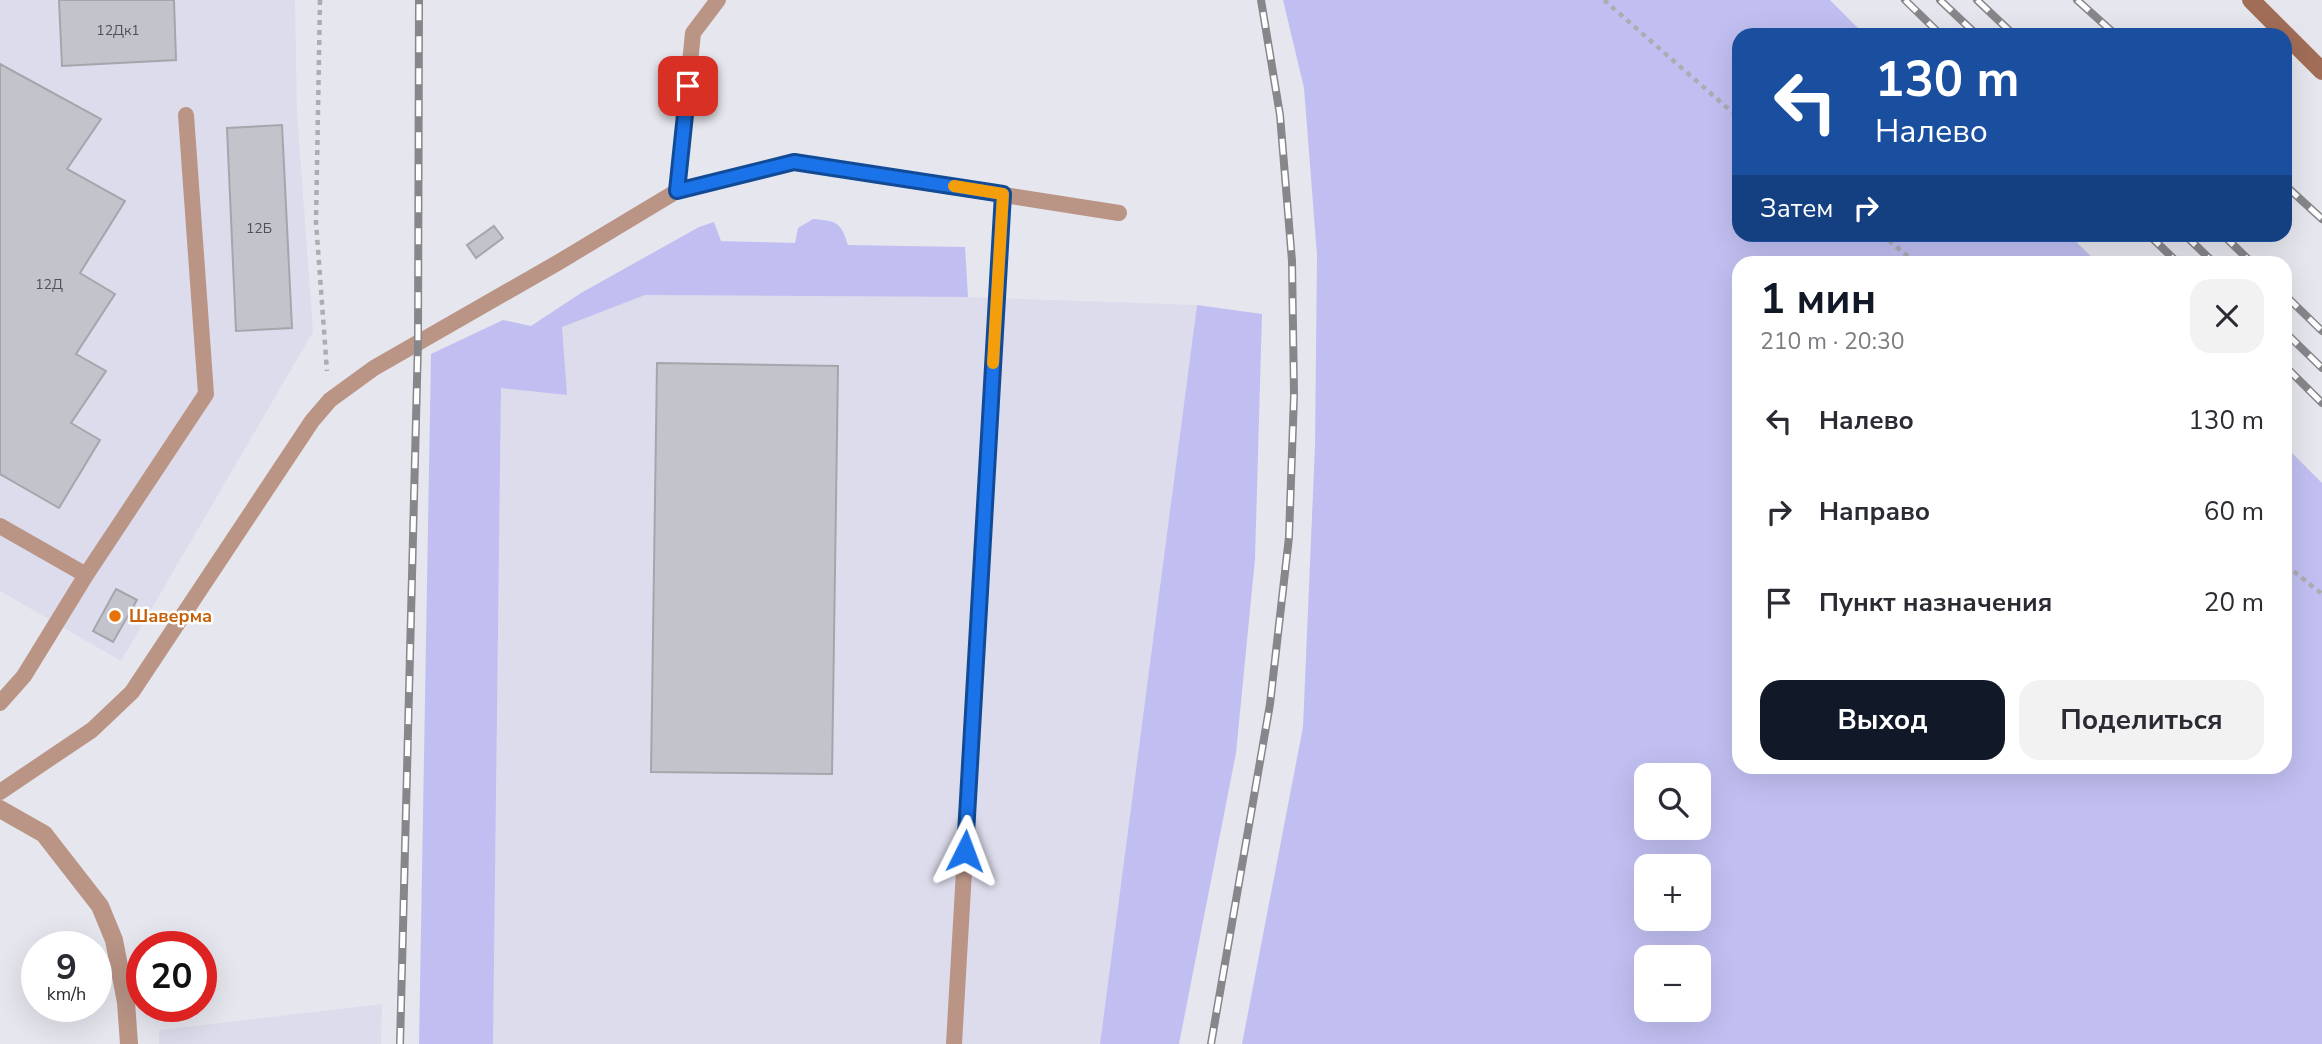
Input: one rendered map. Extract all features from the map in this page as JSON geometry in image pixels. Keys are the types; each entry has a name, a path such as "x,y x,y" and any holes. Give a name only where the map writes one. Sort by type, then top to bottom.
{"main road":[{"path":"2250,0 2278,28"},
{"path":"2292,41 2322,71"}],"street":[{"path":"0,808 44,834 100,906 114,940 126,1002 129,1044"}],"lane":[{"path":"677,191 694,33 718,0"},
{"path":"0,703 24,676 86,575 206,394 186,116"},
{"path":"0,792 92,730 132,692 312,421 330,400 374,368 570,256 677,191 794,162 1119,213"},
{"path":"954,1044 1003,194"},
{"path":"0,526 86,575"}],"path":[{"path":"320,0 316,222 330,400"},
{"path":"1604,0 1732,112"},
{"path":"1891,242 1908,256"},
{"path":"2292,570 2322,594"}],"shaded area":[{"path":"0,0 295,0 297,112 313,332 121,661 0,591"},
{"path":"1283,0 1830,0 1858,28 1732,28 1732,242 2076,242 2091,256 1732,256 1732,774 2292,774 2292,453 2322,483 2322,1044 1242,1044 1303,727 1315,446 1317,255 1304,88"},
{"path":"813,219 837,224 848,245 965,247 968,297 645,295 562,327 567,395 501,388 493,1044 419,1044 431,354 503,320 531,326 581,293 699,227 714,222 721,241 795,243 798,228"},
{"path":"645,295 968,297 1197,305 1100,1044 493,1044 501,388 562,326"},
{"path":"1197,305 1262,314 1255,559 1236,753 1179,1044 1100,1044"},
{"path":"382,1004 381,1044 159,1044 159,1030"}],"building":[{"path":"59,0 174,0 176,60 62,66"},
{"path":"0,64 101,119 67,169 125,201 80,273 115,294 76,354 106,371 71,423 100,440 59,508 0,474"},
{"path":"282,125 292,328 236,331 227,128"},
{"path":"494,226 503,238 476,258 467,245"},
{"path":"657,363 838,366 832,774 651,772"},
{"name":"Шаверма","path":"116,589 137,600 113,642 93,631"}],"railway":[{"path":"400,1044 418,342 419,0"},
{"path":"1211,1044 1270,704 1289,537 1294,395 1292,261 1280,115 1261,0"},
{"path":"1905,0 1934,28"},
{"path":"1940,0 1970,28"},
{"path":"1977,0 2007,28"},
{"path":"2077,0 2108,28"},
{"path":"2292,192 2322,219"},
{"path":"2156,242 2171,256"},
{"path":"2192,242 2207,256"},
{"path":"2230,242 2245,256"},
{"path":"2292,302 2322,331"},
{"path":"2292,339 2322,368"},
{"path":"2292,373 2322,403"}],"slow traffic":[{"path":"954,186 1003,194 993,363"}],"place":[{"name":"Шаверма","path":"115,616"}],"route":[{"path":"688,86 677,191 794,162 1003,194 965,851"}]}
